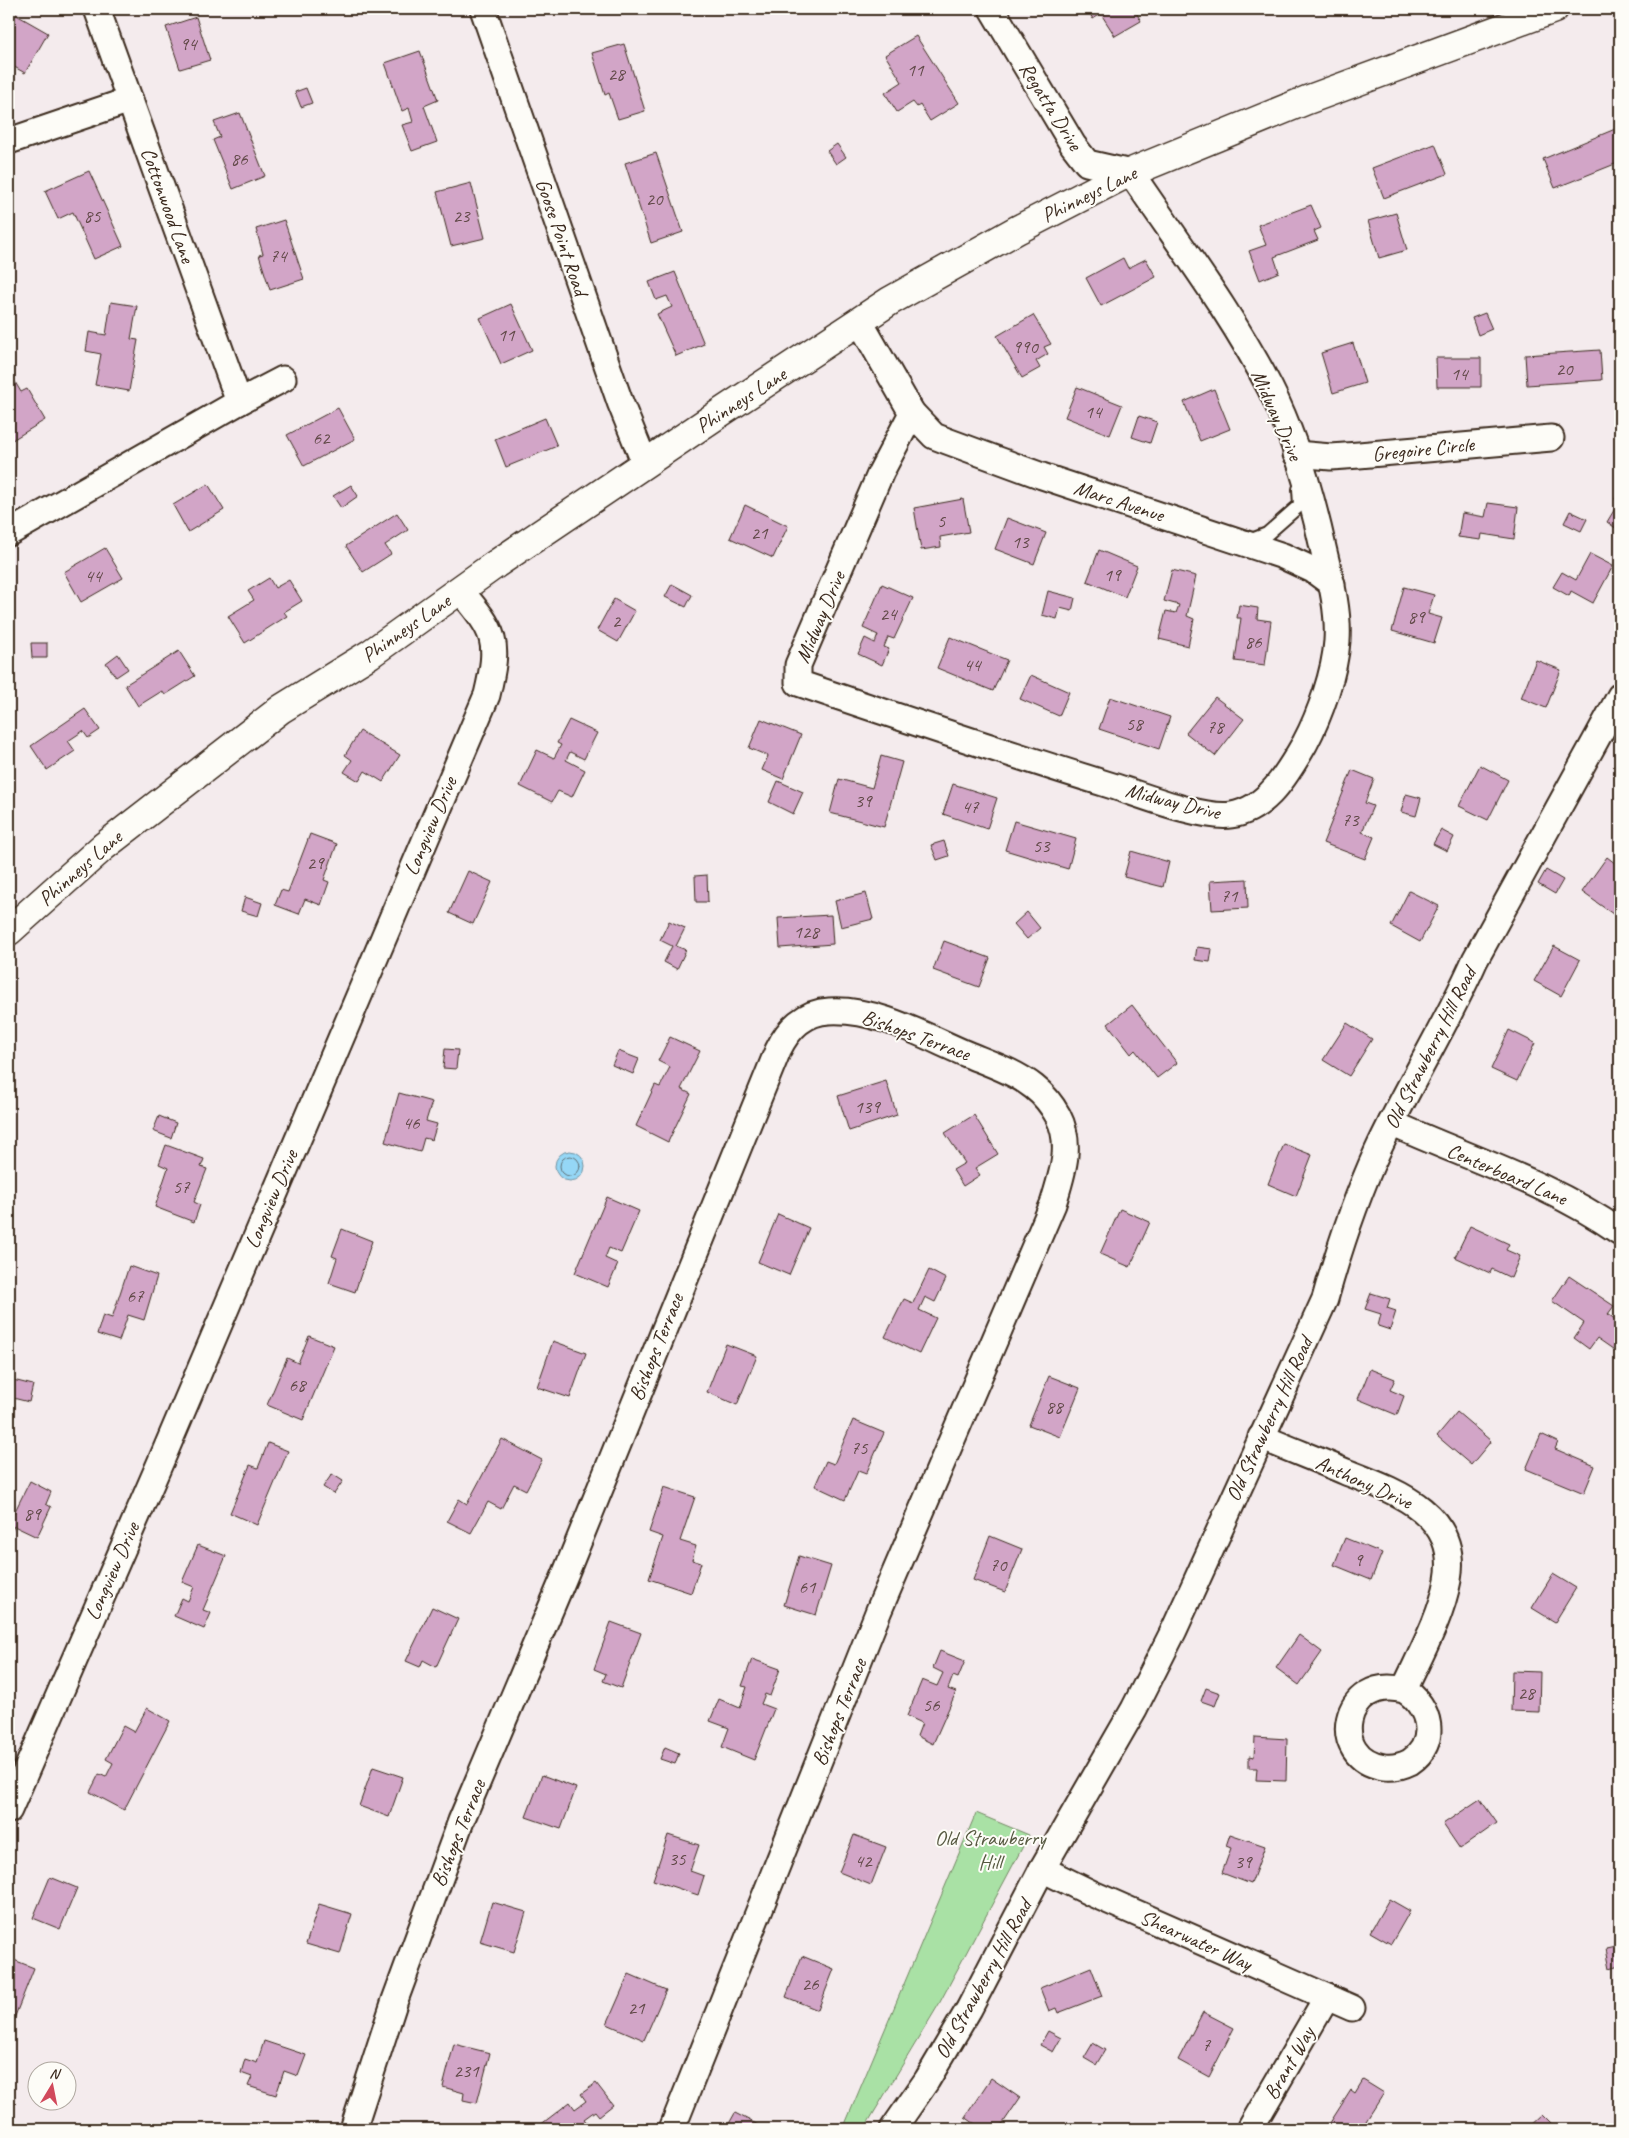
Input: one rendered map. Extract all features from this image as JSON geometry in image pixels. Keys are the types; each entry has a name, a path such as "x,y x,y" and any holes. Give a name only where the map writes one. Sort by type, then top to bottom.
{"main road":[{"name":"Phinneys Lane","path":"9,931 103,847 281,709 370,654 460,590 722,411 890,302 1017,230 1131,173 1315,97 1554,9"}],"street":[{"name":"Cottonwood Lane","path":"97,9 239,402"},
{"name":"Goose Point Road","path":"483,9 620,402 645,464"},
{"name":"Regatta Drive","path":"992,9 1073,145 1087,163 1131,173"},
{"path":"9,141 130,100"},
{"name":"Midway Drive","path":"912,413 881,472 798,665 798,683 993,749 1133,793 1212,815 1229,816 1247,811 1267,796 1290,769 1313,727 1327,686 1337,642 1332,584 1316,517 1296,454 1270,388 1217,298 1131,173"},
{"path":"860,322 912,413"},
{"path":"9,533 283,378"},
{"name":"Marc Avenue","path":"912,413 934,436 1042,476 1244,543 1301,564 1332,584"},
{"name":"Gregoire Circle","path":"1296,454 1331,457 1551,438"},
{"name":"Longview Drive","path":"9,1810 167,1445 486,695 495,662 495,644 484,618 460,590"},
{"name":"Old Strawberry Hill Road","path":"893,2129 927,2080 969,2009 1042,1869 1125,1726 1161,1656 1325,1299 1357,1199 1391,1123 1459,996 1475,960 1620,696"},
{"name":"Bishops Terrace","path":"353,2129 395,2000 462,1821 565,1575 778,1050 792,1027 813,1014 828,1011 848,1011 891,1022 1014,1074 1034,1087 1049,1102 1058,1116 1065,1134 1064,1169 1054,1204 879,1610 672,2129"},
{"name":"Centerboard Lane","path":"1391,1123 1560,1195 1592,1212 1620,1232"},
{"name":"Anthony Drive","path":"1261,1437 1411,1500 1433,1519 1440,1531 1448,1556 1448,1580 1437,1614 1404,1690"},
{"name":"Shearwater Way","path":"1042,1869 1093,1894 1352,2008"},
{"name":"Brant Way","path":"1250,2129 1327,1998"}],"lane":[{"path":"1244,543 1267,534 1300,505 1296,454"}],"green space":[{"name":"Old Strawberry Hill","path":"976,1813 1029,1835 939,2004 864,2129 843,2129"}],"water":[{"path":"570,1151 581,1155 585,1166 581,1177 570,1181 559,1177 555,1166 559,1155"}],"building":[{"path":"1087,9 1134,9 1141,21 1115,36 1101,14 1093,19"},
{"path":"13,13 48,33 25,73 9,64 9,21"},
{"path":"196,17 210,60 180,69 166,27"},
{"path":"916,36 959,103 930,121 920,105 917,107 913,102 897,112 885,93 902,82 885,55"},
{"path":"624,44 645,111 618,119 609,93 605,95 592,53"},
{"path":"420,51 438,100 424,106 437,142 412,151 402,125 413,122 409,108 402,111 385,63"},
{"path":"306,88 312,103 301,107 295,92"},
{"path":"240,113 265,176 233,189 213,140 220,137 214,122"},
{"path":"1620,127 1620,162 1555,188 1543,159"},
{"path":"837,144 846,157 836,164 827,151"},
{"path":"1435,144 1447,174 1384,198 1372,168"},
{"path":"656,153 683,232 651,243 625,163"},
{"path":"89,171 123,246 94,259 73,212 58,219 45,191"},
{"path":"471,183 485,238 451,246 437,192"},
{"path":"1311,205 1321,228 1314,231 1318,240 1274,257 1279,272 1260,280 1249,251 1266,245 1258,225"},
{"path":"1396,213 1407,250 1379,258 1368,221"},
{"path":"284,220 304,279 270,290 259,255 263,254 256,229"},
{"path":"1123,258 1128,268 1146,259 1156,277 1101,306 1086,278"},
{"path":"675,272 704,344 676,356 657,314 672,307 667,296 656,300 649,282"},
{"path":"111,302 137,306 131,339 138,340 129,391 95,385 101,354 86,351 89,332 106,335"},
{"path":"511,304 532,350 501,364 480,318"},
{"path":"1485,313 1492,329 1478,335 1472,318"},
{"path":"1033,315 1051,344 1044,347 1048,354 1036,361 1040,368 1022,378 997,336"},
{"path":"1353,343 1365,383 1333,393 1321,353"},
{"path":"1600,350 1602,380 1527,385 1525,355"},
{"path":"1436,358 1481,358 1481,387 1437,387"},
{"path":"15,382 21,392 27,389 45,420 9,442 9,404 11,402 9,386"},
{"path":"1077,387 1122,405 1110,435 1065,417"},
{"path":"1214,389 1230,429 1200,441 1184,402"},
{"path":"338,408 355,439 304,466 287,435"},
{"path":"1139,416 1157,422 1150,443 1132,437"},
{"path":"545,418 557,446 506,467 495,439"},
{"path":"208,484 224,510 188,532 173,505"},
{"path":"351,485 358,496 341,508 333,496"},
{"path":"1620,490 1620,531 1607,522 1619,502 1615,499"},
{"path":"963,499 969,532 940,537 941,547 921,550 914,508"},
{"path":"1488,503 1518,507 1514,539 1482,534 1481,540 1458,537 1462,513 1485,517"},
{"path":"745,505 788,526 773,558 730,538"},
{"path":"1570,511 1587,519 1581,531 1564,523"},
{"path":"397,513 408,530 385,545 391,554 363,572 346,546"},
{"path":"1007,518 1046,533 1034,564 995,549"},
{"path":"105,548 123,578 81,602 64,572"},
{"path":"1099,550 1137,566 1125,597 1087,581"},
{"path":"1590,554 1613,566 1593,603 1571,591 1569,596 1553,587 1562,572 1576,580"},
{"path":"1172,570 1196,576 1187,616 1194,619 1188,646 1159,639 1166,611 1176,613 1179,605 1164,601"},
{"path":"269,578 275,588 289,580 302,601 284,612 287,616 245,643 228,616 254,600 248,591"},
{"path":"672,584 692,595 686,607 665,597"},
{"path":"882,584 913,598 894,639 888,637 884,647 889,649 882,665 858,654 865,638 875,643 878,635 863,628"},
{"path":"1404,587 1434,595 1428,614 1442,618 1434,643 1392,631"},
{"path":"1048,591 1075,598 1072,611 1060,608 1057,619 1042,615"},
{"path":"614,599 635,611 618,642 597,630"},
{"path":"1239,605 1258,608 1257,619 1271,621 1265,665 1235,661 1241,618 1237,618"},
{"path":"950,637 1007,660 993,691 937,668"},
{"path":"31,643 47,643 47,658 32,658"},
{"path":"179,651 195,676 165,695 162,691 138,706 125,685"},
{"path":"118,654 128,669 116,677 106,663"},
{"path":"1536,660 1561,670 1546,708 1521,698"},
{"path":"1031,675 1069,692 1059,716 1020,699"},
{"path":"1110,697 1170,717 1159,749 1099,729"},
{"path":"1215,697 1244,719 1215,756 1186,733"},
{"path":"85,709 100,730 88,738 83,731 68,741 75,751 47,770 31,746"},
{"path":"761,719 801,735 783,779 762,770 768,756 749,748"},
{"path":"569,720 597,733 584,759 570,752 566,760 585,770 572,797 558,791 552,802 520,786 537,750 554,758 561,745 557,743"},
{"path":"360,731 400,755 383,782 365,771 359,781 344,772 352,760 345,755"},
{"path":"881,756 902,762 884,827 830,813 839,779 872,788"},
{"path":"1480,765 1508,780 1488,820 1459,806"},
{"path":"1352,770 1374,779 1365,803 1373,806 1362,832 1374,837 1365,859 1323,843"},
{"path":"778,781 803,792 793,814 769,802"},
{"path":"953,784 997,798 987,829 943,814"},
{"path":"1406,794 1421,798 1416,816 1401,812"},
{"path":"1014,821 1076,839 1068,869 1005,850"},
{"path":"1441,830 1454,837 1447,851 1433,844"},
{"path":"310,834 337,844 324,880 329,882 321,905 305,899 299,914 275,905 281,890 288,892"},
{"path":"944,841 949,856 937,860 931,845"},
{"path":"1131,851 1169,862 1163,887 1124,877"},
{"path":"1607,857 1620,867 1620,919 1582,892"},
{"path":"1546,870 1563,880 1555,894 1538,884"},
{"path":"468,871 492,882 473,924 449,913"},
{"path":"707,875 708,902 696,902 695,876"},
{"path":"1247,879 1248,908 1212,910 1210,881"},
{"path":"1409,891 1439,906 1420,942 1391,926"},
{"path":"866,893 873,919 841,927 835,901"},
{"path":"245,897 262,903 258,916 241,911"},
{"path":"1027,912 1040,928 1027,939 1014,924"},
{"path":"831,915 833,944 780,948 778,918"},
{"path":"669,921 685,928 676,946 686,950 677,969 664,962 672,946 660,940"},
{"path":"944,941 990,958 979,987 933,970"},
{"path":"1554,946 1580,960 1561,996 1534,981"},
{"path":"1197,947 1212,949 1210,962 1195,960"},
{"path":"1132,1005 1177,1063 1157,1078 1135,1050 1131,1054 1108,1024"},
{"path":"1347,1023 1372,1039 1349,1076 1323,1060"},
{"path":"1509,1030 1535,1043 1517,1081 1491,1069"},
{"path":"670,1037 700,1051 681,1089 691,1094 668,1142 636,1126 655,1085 660,1087 670,1067 658,1061"},
{"path":"445,1049 458,1050 456,1069 443,1068"},
{"path":"618,1051 639,1059 633,1074 612,1065"},
{"path":"886,1081 897,1115 849,1131 838,1096"},
{"path":"399,1093 432,1102 426,1121 437,1124 432,1140 424,1138 420,1152 385,1142"},
{"path":"974,1115 998,1154 975,1168 980,1175 963,1186 953,1170 965,1163 945,1133"},
{"path":"159,1116 176,1123 171,1138 153,1131"},
{"path":"1284,1144 1312,1155 1296,1196 1268,1184"},
{"path":"166,1145 204,1159 201,1167 207,1169 194,1202 200,1205 194,1222 155,1207 168,1168 159,1164"},
{"path":"607,1197 639,1211 621,1253 609,1248 605,1258 618,1264 608,1287 575,1273"},
{"path":"1120,1209 1150,1222 1130,1267 1100,1254"},
{"path":"778,1214 809,1228 789,1275 758,1262"},
{"path":"1470,1226 1509,1244 1506,1250 1520,1256 1511,1278 1492,1269 1490,1273 1455,1257"},
{"path":"342,1229 372,1241 355,1292 329,1283 337,1258 332,1256"},
{"path":"129,1266 157,1276 144,1320 128,1315 119,1341 97,1334 103,1315 112,1318"},
{"path":"929,1270 946,1279 935,1302 925,1297 919,1310 936,1318 919,1354 885,1337 904,1299 913,1303"},
{"path":"1569,1276 1614,1306 1608,1314 1620,1323 1620,1354 1597,1338 1589,1349 1574,1338 1584,1323 1552,1301"},
{"path":"1371,1293 1390,1299 1387,1308 1396,1311 1390,1330 1378,1326 1381,1314 1365,1309"},
{"path":"309,1336 334,1346 303,1420 267,1405 287,1358 298,1363"},
{"path":"553,1341 586,1353 570,1398 537,1387"},
{"path":"726,1344 757,1356 737,1405 707,1392"},
{"path":"1370,1369 1395,1379 1390,1390 1404,1396 1397,1415 1358,1399"},
{"path":"1049,1376 1080,1388 1060,1437 1029,1425"},
{"path":"9,1379 33,1385 29,1402 9,1397"},
{"path":"1457,1412 1491,1441 1471,1465 1437,1436"},
{"path":"853,1420 884,1433 866,1474 858,1471 845,1500 815,1486 826,1461 834,1464"},
{"path":"1541,1434 1558,1442 1555,1449 1595,1466 1584,1493 1526,1469"},
{"path":"502,1439 542,1460 526,1490 514,1484 501,1509 488,1502 471,1533 447,1521 459,1499 467,1504"},
{"path":"268,1443 288,1451 257,1525 230,1513 250,1465 258,1468"},
{"path":"332,1474 343,1481 334,1494 323,1487"},
{"path":"30,1481 51,1492 46,1504 51,1507 37,1537 14,1526 9,1536 9,1518 11,1519"},
{"path":"664,1487 695,1497 680,1541 696,1546 692,1560 701,1563 691,1593 649,1579 663,1537 649,1532"},
{"path":"990,1536 1022,1549 1005,1592 973,1580"},
{"path":"1345,1538 1382,1553 1371,1580 1334,1565"},
{"path":"198,1545 226,1556 203,1610 211,1613 204,1629 174,1616 182,1598 188,1601 194,1587 182,1582"},
{"path":"799,1556 831,1566 816,1615 784,1605"},
{"path":"1553,1574 1576,1588 1555,1622 1532,1608"},
{"path":"432,1607 458,1619 436,1667 423,1660 420,1667 406,1661"},
{"path":"611,1622 641,1633 621,1688 603,1681 606,1674 594,1669"},
{"path":"1299,1635 1322,1652 1299,1685 1276,1668"},
{"path":"940,1651 965,1661 958,1678 953,1676 948,1689 956,1692 933,1744 917,1736 922,1723 907,1716 922,1680 937,1686 943,1673 933,1668"},
{"path":"752,1659 780,1669 770,1696 765,1694 761,1704 774,1709 754,1760 722,1747 729,1728 710,1721 719,1699 740,1708 747,1687 742,1686"},
{"path":"1512,1671 1540,1672 1539,1712 1511,1711"},
{"path":"1206,1688 1220,1693 1215,1706 1201,1701"},
{"path":"147,1708 170,1721 124,1810 90,1792 99,1774 106,1777 113,1763 106,1759 123,1726 134,1732"},
{"path":"1255,1737 1287,1739 1286,1781 1256,1780 1257,1768 1249,1768 1249,1756 1254,1757"},
{"path":"665,1747 679,1753 675,1764 660,1759"},
{"path":"373,1767 403,1777 389,1817 359,1806"},
{"path":"542,1775 576,1788 561,1829 526,1817"},
{"path":"1480,1799 1497,1823 1460,1849 1443,1824"},
{"path":"1230,1834 1265,1846 1251,1884 1222,1873 1231,1848 1226,1846"},
{"path":"668,1835 699,1845 690,1871 704,1876 698,1895 653,1880"},
{"path":"854,1835 886,1847 871,1885 839,1872"},
{"path":"50,1877 77,1888 60,1929 33,1918"},
{"path":"1389,1899 1410,1911 1391,1944 1370,1932"},
{"path":"492,1902 526,1912 514,1952 480,1942"},
{"path":"319,1904 352,1914 340,1954 306,1944"},
{"path":"1620,1945 1620,1965 1610,1968 1606,1948"},
{"path":"802,1956 834,1969 818,2010 786,1997"},
{"path":"9,1958 34,1968 10,2029 9,2029"},
{"path":"1091,1967 1102,1996 1058,2013 1056,2008 1049,2011 1040,1988"},
{"path":"629,1974 666,1990 644,2040 607,2024"},
{"path":"1203,2012 1234,2028 1209,2077 1178,2060"},
{"path":"1048,2031 1061,2038 1053,2052 1040,2045"},
{"path":"264,2041 306,2055 298,2076 284,2071 276,2095 248,2086 252,2077 241,2073 245,2059 257,2063"},
{"path":"1093,2043 1105,2050 1096,2065 1084,2058"},
{"path":"454,2044 490,2053 477,2103 463,2100 464,2093 443,2087"},
{"path":"991,2078 1020,2098 999,2129 980,2129 965,2117"},
{"path":"1363,2080 1384,2093 1361,2129 1333,2129 1328,2126 1351,2090 1355,2093"},
{"path":"596,2083 613,2105 599,2116 595,2111 584,2119 592,2129 535,2129 570,2102 575,2109 586,2101 581,2094"},
{"path":"735,2113 766,2129 726,2129"},
{"path":"1542,2114 1557,2129 1526,2129"}]}
